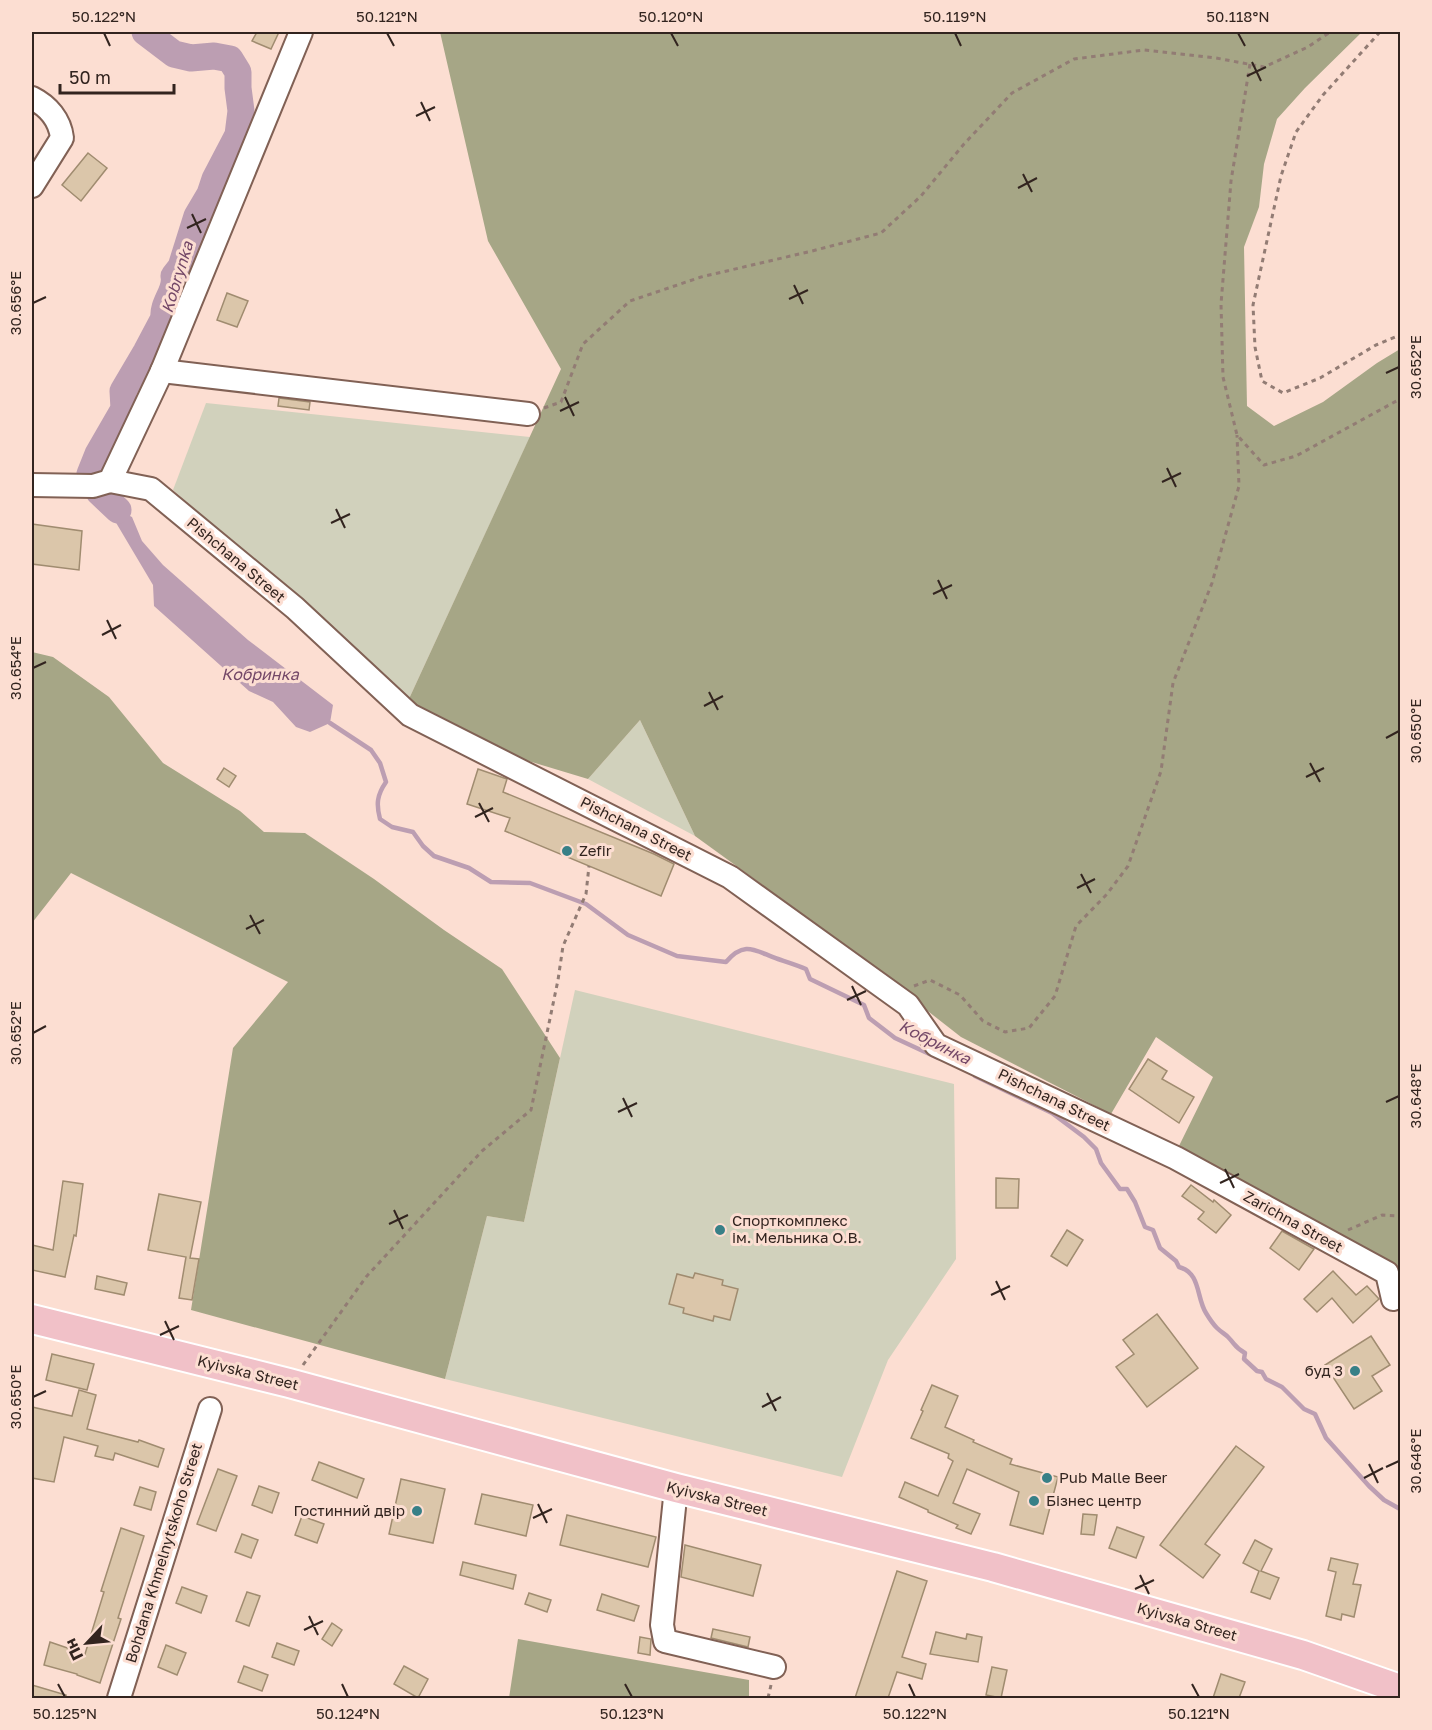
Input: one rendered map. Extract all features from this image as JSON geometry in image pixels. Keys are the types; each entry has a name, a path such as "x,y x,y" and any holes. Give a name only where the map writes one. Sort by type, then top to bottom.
{"main road":[{"name":"Kyivska Street","path":"32,1319 290,1383 676,1488 993,1567 1303,1655 1401,1689"}],"street":[{"path":"110,481 162,371 301,32"},
{"path":"32,98 43,104 60,125 62,138 32,186"},
{"path":"162,371 528,414"},
{"name":"Pishchana Street","path":"32,485 93,486 110,481 151,489 295,608 410,715 730,877 902,1000 936,1045 1176,1158"},
{"name":"Zarichna Street","path":"1176,1158 1387,1273 1394,1299"},
{"name":"Bohdana Khmelnytskoho Street","path":"119,1698 210,1408"},
{"path":"676,1488 662,1625 665,1641 774,1667"}],"path":[{"path":"528,414 561,402 583,344 630,302 701,277 881,233 921,196 964,144 1012,93 1074,59 1144,50 1216,58 1264,67 1308,47 1330,32"},
{"path":"1380,32 1323,94 1296,132 1281,176 1253,305 1255,347 1262,381 1283,393 1320,378 1376,345 1401,335"},
{"path":"902,1000 910,988 930,980 960,995 983,1021 1005,1032 1029,1028 1055,996 1076,926 1107,894 1128,866 1161,771 1173,683 1212,583 1239,486 1237,435 1223,377 1221,303 1231,182 1250,64"},
{"path":"1237,435 1264,465 1296,456 1401,399"},
{"path":"290,1383 366,1277 482,1151 531,1110 563,946 586,894 589,866"},
{"path":"1327,1240 1382,1215 1401,1216"}],"green space":[{"path":"440,32 1362,32 1277,119 1264,164 1259,207 1244,247 1247,406 1274,426 1323,402 1400,349 1400,1270 1177,1150 1213,1077 1156,1037 1111,1114 961,1037 819,926 695,836 640,720 588,779 492,750 408,701 561,369 488,241"},
{"path":"206,403 530,437 408,701 173,490"},
{"path":"32,652 53,657 109,697 163,763 240,811 264,832 305,833 502,969 560,1058 524,1222 487,1216 445,1379 191,1310 233,1048 288,982 71,873 32,923"},
{"path":"640,720 695,836 588,779"},
{"name":"Спорткомплекс ім. Мельника О.В.","path":"575,990 954,1084 956,1259 888,1360 842,1477 445,1379 487,1216 524,1222"},
{"path":"518,1639 749,1680 749,1698 509,1698"}],"water":[{"name":"Кобринка","path":"118,510 132,517 142,541 163,565 248,640 333,705 330,723 310,732 296,727 273,702 249,691 154,606 153,585 115,521"}],"building":[{"path":"257,32 279,32 271,49 252,41"},
{"path":"88,153 107,168 81,201 62,185"},
{"path":"227,293 248,301 237,327 217,320"},
{"path":"279,398 310,402 309,410 278,406"},
{"path":"32,524 82,531 79,570 32,564"},
{"path":"224,768 236,776 229,787 217,779"},
{"path":"478,769 507,779 503,792 674,864 661,896 505,831 510,818 467,804"},
{"path":"1148,1059 1167,1071 1162,1079 1194,1097 1179,1123 1129,1089"},
{"path":"996,1178 1019,1179 1018,1208 996,1208"},
{"path":"63,1181 83,1184 76,1236 74,1235 65,1277 32,1270 32,1245 53,1250"},
{"path":"1191,1185 1231,1215 1216,1233 1198,1219 1204,1212 1182,1196"},
{"path":"159,1194 201,1202 190,1258 199,1259 192,1300 179,1298 186,1257 148,1250"},
{"path":"1067,1230 1083,1240 1067,1266 1051,1256"},
{"path":"1282,1231 1314,1249 1299,1270 1270,1248"},
{"path":"1333,1271 1356,1295 1367,1286 1379,1299 1353,1323 1332,1298 1317,1312 1304,1299"},
{"path":"695,1273 723,1280 722,1285 738,1289 730,1320 714,1316 713,1321 683,1313 684,1308 669,1304 677,1274 693,1278"},
{"path":"97,1276 127,1283 124,1295 95,1289"},
{"path":"1157,1314 1198,1368 1147,1407 1116,1367 1134,1354 1123,1340"},
{"name":"буд 3","path":"1371,1336 1390,1365 1372,1376 1382,1391 1354,1409 1325,1365"},
{"path":"52,1354 94,1364 87,1390 46,1380"},
{"path":"932,1385 958,1396 945,1427 1012,1459 1010,1464 1058,1477 1043,1534 1010,1525 1019,1492 967,1469 953,1503 980,1514 971,1534 956,1528 958,1525 899,1497 905,1482 938,1496 953,1461 948,1458 949,1454 911,1438"},
{"path":"79,1390 96,1395 87,1429 138,1442 139,1440 164,1449 158,1467 115,1453 113,1460 95,1456 98,1446 64,1437 54,1482 32,1478 32,1407 72,1416"},
{"path":"1236,1446 1264,1467 1205,1544 1220,1555 1203,1578 1160,1545"},
{"path":"319,1462 364,1479 357,1498 312,1480"},
{"path":"218,1469 237,1476 216,1531 197,1524"},
{"name":"Гостинний двір","path":"401,1479 445,1489 433,1543 389,1534"},
{"path":"259,1486 279,1493 272,1513 252,1505"},
{"path":"140,1487 156,1492 151,1510 134,1505"},
{"path":"482,1494 533,1505 526,1536 475,1524"},
{"path":"1083,1514 1097,1515 1094,1535 1081,1534"},
{"path":"567,1515 656,1537 648,1567 560,1545"},
{"path":"302,1516 324,1524 317,1543 295,1535"},
{"path":"1117,1527 1144,1537 1136,1558 1109,1548"},
{"path":"121,1528 144,1536 100,1683 44,1665 50,1642 85,1654 104,1592 101,1591"},
{"path":"242,1534 258,1540 251,1558 235,1552"},
{"path":"1255,1540 1272,1549 1261,1571 1279,1578 1270,1599 1251,1592 1259,1571 1243,1563"},
{"path":"685,1545 761,1565 753,1596 681,1577"},
{"path":"1331,1558 1358,1564 1353,1584 1361,1585 1354,1617 1342,1614 1341,1620 1326,1616 1336,1572 1328,1570"},
{"path":"463,1562 516,1575 513,1589 460,1575"},
{"path":"897,1571 927,1581 902,1657 926,1664 922,1679 897,1672 888,1698 855,1698"},
{"path":"182,1587 207,1596 201,1613 176,1603"},
{"path":"247,1592 260,1596 249,1626 236,1621"},
{"path":"529,1593 551,1600 547,1612 525,1604"},
{"path":"602,1594 639,1606 634,1621 597,1610"},
{"path":"332,1623 342,1630 332,1646 322,1639"},
{"path":"713,1629 750,1637 748,1647 711,1638"},
{"path":"936,1632 966,1639 967,1634 982,1637 978,1662 930,1654"},
{"path":"640,1637 651,1639 650,1655 638,1653"},
{"path":"277,1643 299,1651 294,1665 272,1657"},
{"path":"166,1645 186,1653 177,1675 158,1667"},
{"path":"244,1666 268,1675 262,1691 238,1682"},
{"path":"404,1666 428,1679 418,1698 394,1684"},
{"path":"992,1667 1007,1670 1001,1698 986,1695"},
{"path":"1221,1674 1245,1682 1239,1698 1213,1698"},
{"path":"32,1685 66,1695 66,1698 32,1698"}],"waterway":[{"name":"Kobrynka","path":"90,474 98,454 124,409 123,391 164,318 174,276 181,267 197,216 238,135 241,111 238,72 230,59 214,56 191,58 174,54 145,32"},
{"name":"Kobrynka","path":"99,492 118,510"},
{"name":"Кобринка","path":"330,723 371,750 380,763 386,782 378,800 380,819 392,827 413,832 434,856 469,868 491,882 530,883 586,904 628,935 677,956 726,962 739,951 750,949 806,969 810,979 864,1005 869,1018 895,1038 938,1058"},
{"name":"Кобринка","path":"975,1076 1052,1113 1096,1149 1101,1163 1120,1189 1127,1189 1145,1227 1153,1230 1160,1248 1176,1261 1179,1267 1191,1274 1203,1307 1214,1325 1245,1353 1244,1359 1257,1371 1262,1372 1266,1379 1282,1387 1304,1409 1315,1414 1326,1438 1369,1486 1384,1500 1400,1509"}],"place":[{"name":"Zefir","path":"567,851"},
{"name":"Спорткомплекс ім. Мельника О.В.","path":"720,1230"},
{"name":"буд 3","path":"1355,1371"},
{"name":"Pub Malle Beer","path":"1047,1478"},
{"name":"Бізнес центр","path":"1034,1501"},
{"name":"Гостинний двір","path":"417,1511"}]}
